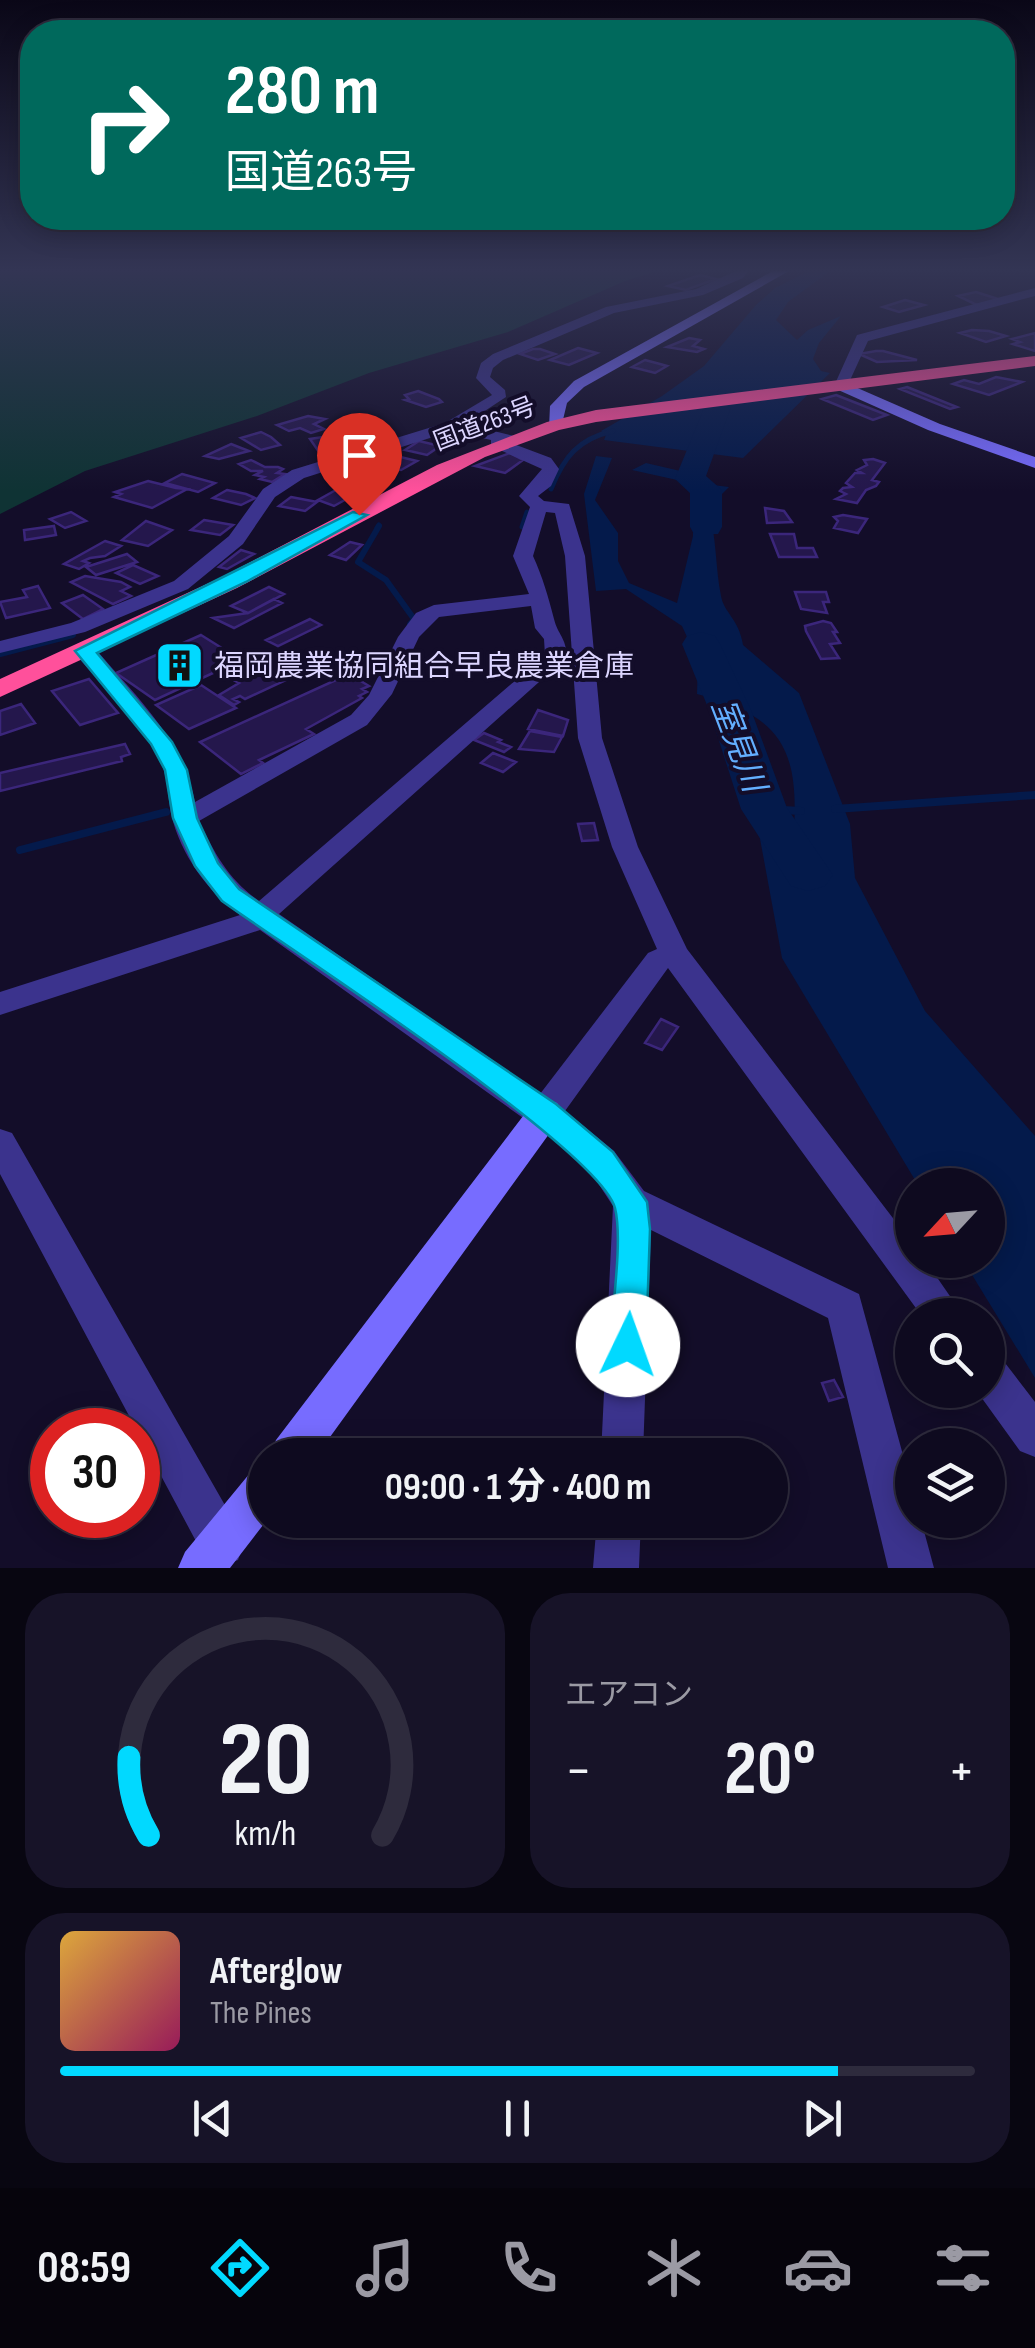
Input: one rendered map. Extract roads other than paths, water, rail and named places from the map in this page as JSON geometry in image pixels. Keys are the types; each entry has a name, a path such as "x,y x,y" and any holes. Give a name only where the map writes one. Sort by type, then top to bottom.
{"highway":[{"name":"国道263号","path":"0,689 86,640 240,578 439,469 555,424 1035,361"}],"main road":[{"path":"555,424 554,411 561,398 648,344"},
{"path":"834,387 1035,464"},
{"path":"303,1438 545,1113"},
{"path":"212,1556 248,1510"}],"street":[{"path":"0,647 86,640 200,572 236,540 269,493 298,474 451,426 500,397 483,378 486,366 529,344"},
{"path":"834,387 858,344"},
{"path":"451,426 503,441 545,462 550,470 545,482 528,496 538,506 563,508 575,556 590,738 625,847 674,954 931,1298"},
{"path":"0,1004 252,922 556,656 555,638 545,628 537,584 523,556 538,506"},
{"path":"185,818 359,720 380,696 398,655 424,616 434,610 538,600"},
{"path":"86,640 161,742 176,770 185,818 207,866 230,895 545,1113 602,1162 630,1202 633,1229 623,1438"},
{"path":"545,1113 658,960 674,954"},
{"path":"0,1143 42,1213 212,1556"},
{"path":"630,1202 845,1308 911,1568"},
{"path":"1005,1396 1035,1436"},
{"path":"616,1568 618,1538"}],"water":[{"path":"723,344 819,344 813,359 821,371 830,373 743,458 604,440 606,435 601,431 704,366"},
{"path":"596,456 612,458 595,500 618,533 618,561 629,583 677,603 693,536 693,490 686,482 632,470 646,463 702,476 705,484 729,487 708,508 723,602 743,645 799,693 850,824 855,878 925,1011 1035,1136 1035,1378 1005,1329 1005,1298 986,1298 974,1278 1005,1278 1005,1168 908,1168 782,958 756,817 794,830 795,801 787,756 765,724 725,702 697,694 698,661 682,626 626,589 596,591 584,494"}],"waterway":[{"name":"室見川","path":"706,527 706,490 690,479 722,396"},
{"path":"551,489 561,468 581,444 613,431"},
{"path":"522,527 527,512"},
{"path":"379,526 358,562 386,580 414,619 410,624"},
{"path":"0,654 73,635"},
{"name":"室見川","path":"701,644 730,710 764,809 808,875"},
{"path":"835,809 1035,795"},
{"path":"764,809 801,811"},
{"path":"20,850 166,812"}],"place":[{"name":"福岡農業協同組合早良農業倉庫","path":"179,666"}]}
